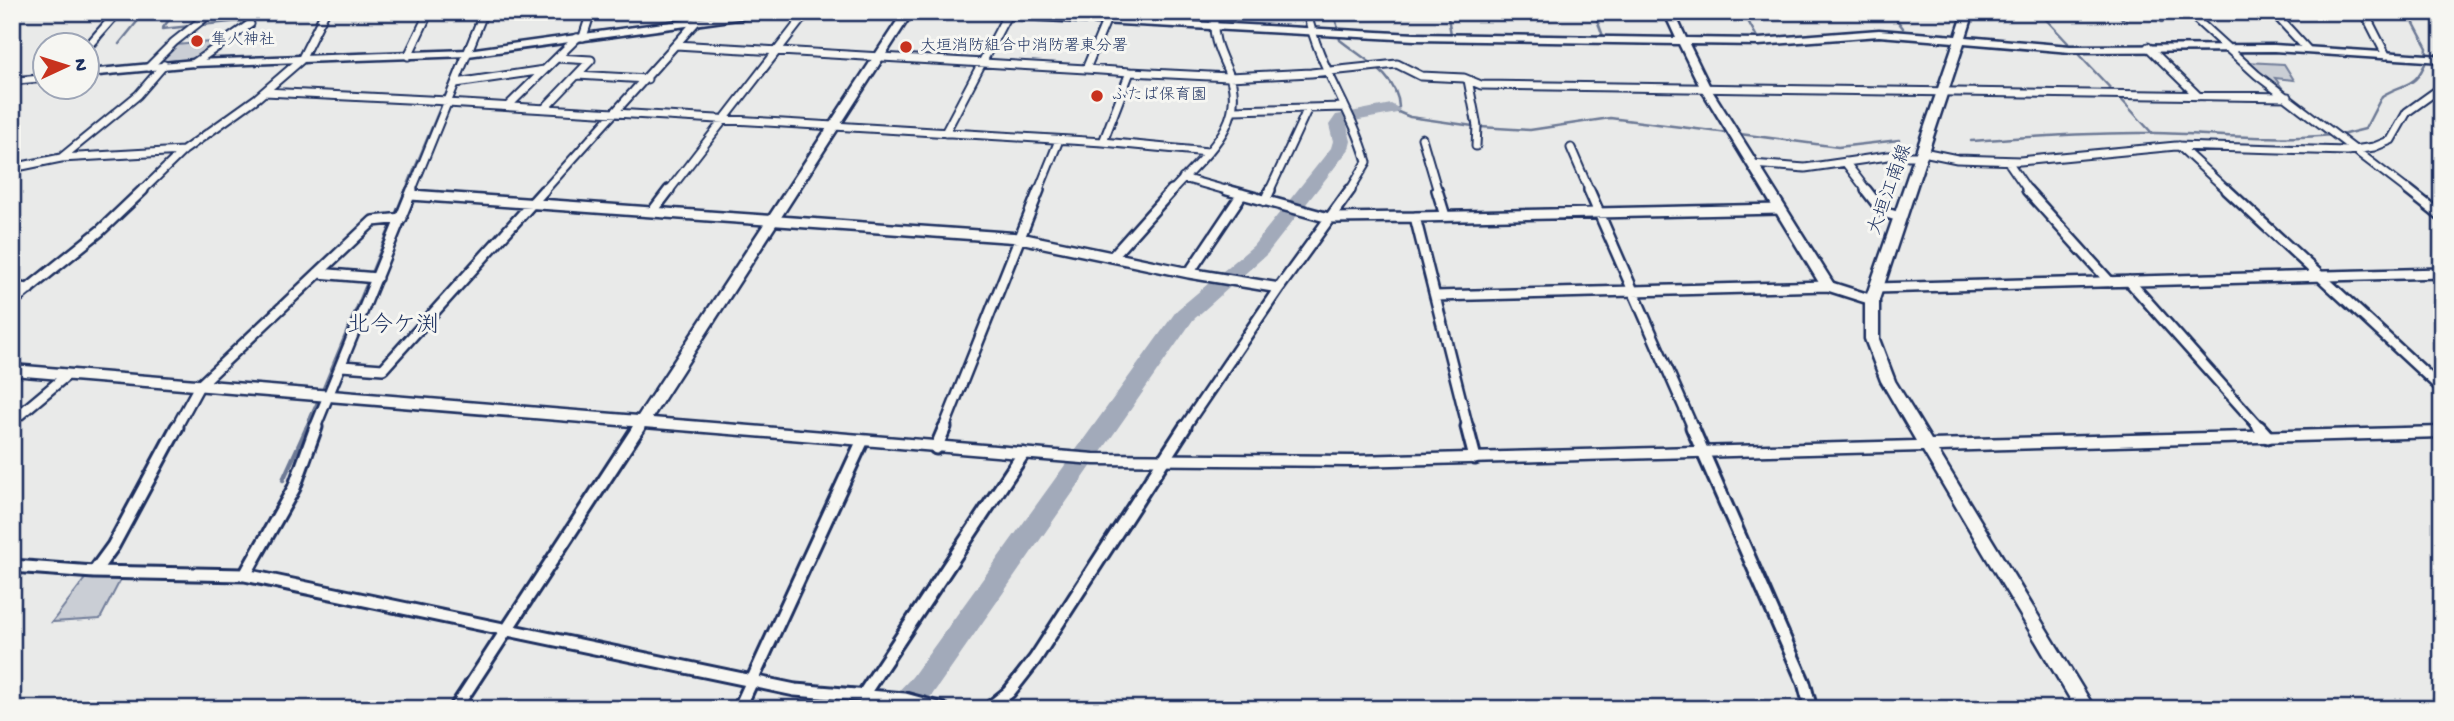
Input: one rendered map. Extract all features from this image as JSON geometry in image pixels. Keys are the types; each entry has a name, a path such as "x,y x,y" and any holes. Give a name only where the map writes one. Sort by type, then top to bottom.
{"street":[{"path":"100,32 118,12"},
{"path":"149,66 212,12"},
{"path":"12,302 100,231 183,151 265,92 301,60 325,12"},
{"path":"408,56 429,12"},
{"path":"245,575 294,488 299,468 484,12"},
{"path":"509,105 580,38 591,12"},
{"path":"102,71 194,63 468,53 693,19 767,12"},
{"path":"653,211 807,12"},
{"path":"455,709 908,12"},
{"path":"951,12 1110,16 1211,26 1415,37 1784,41 1856,33 1962,38 2070,49 2308,49 2442,59"},
{"path":"1112,257 1228,128 1234,110 1234,90 1211,32 1215,12"},
{"path":"988,709 1009,692 1035,659 1162,461 1279,288 1357,181 1367,162 1309,32 1307,12"},
{"path":"1669,12 1706,89 1828,286"},
{"name":"大垣江南線","path":"1969,12 1874,294 1872,338 1888,382 2086,709"},
{"path":"2188,12 2257,75 2442,217"},
{"path":"2273,12 2308,49"},
{"path":"2364,12 2386,55"},
{"path":"945,133 1006,19 1012,14"},
{"path":"1086,69 1110,16"},
{"path":"342,366 383,369 647,79 676,45 693,19"},
{"path":"194,63 250,24"},
{"path":"676,45 1229,77 1327,72 1397,64 1421,76 1468,80 1481,85 2288,97"},
{"path":"2148,47 2198,96"},
{"path":"545,108 591,60 557,58"},
{"path":"61,158 138,95 164,65"},
{"path":"456,83 545,70"},
{"path":"1103,142 1130,72"},
{"path":"577,75 647,79"},
{"path":"14,83 32,80"},
{"path":"1468,80 1477,126 1476,146"},
{"path":"1752,164 1805,168 1923,154 1969,161 2009,163 2046,161 2121,148 2179,146 2319,151 2355,148 2387,142 2396,136 2404,116 2442,87"},
{"path":"265,92 1103,142 1208,152"},
{"path":"1234,110 1344,107"},
{"path":"1265,201 1308,108"},
{"path":"1422,138 1445,216"},
{"path":"936,448 1059,140"},
{"path":"2179,146 2442,389"},
{"path":"1571,148 1804,684 1811,709"},
{"path":"12,168 61,158 183,151"},
{"path":"1845,162 1883,212 1900,217"},
{"path":"2009,163 2027,190 2110,282"},
{"path":"1184,178 1329,218 1780,209"},
{"path":"1189,273 1242,194"},
{"path":"411,195 1020,237 1189,273 1279,288"},
{"path":"2426,204 2442,205"},
{"path":"1415,217 1475,458"},
{"path":"94,572 113,546 199,386 373,220 402,218"},
{"path":"318,273 377,278"},
{"path":"1435,296 1828,286 1874,294 2129,281 2442,273"},
{"path":"2129,281 2268,437"},
{"path":"12,287 29,289"},
{"path":"12,370 936,448 1162,461 1702,453 2442,432"},
{"path":"12,421 67,375"},
{"path":"739,709 862,442"},
{"path":"863,695 1023,454"},
{"path":"12,566 94,572 245,575 508,628 795,691 905,699 942,709"}],"shaded area":[{"path":"223,41 197,59 159,62 175,45"},
{"path":"2246,62 2284,64 2294,80 2275,78 2286,93"},
{"path":"123,575 100,619 52,622 87,576"}],"waterway":[{"path":"32,14 50,12"},
{"path":"102,37 122,12"},
{"path":"119,44 145,12"},
{"path":"175,12 162,29 191,26"},
{"path":"250,20 268,19 272,12"},
{"path":"405,192 480,12"},
{"path":"1331,12 1335,15 1338,29"},
{"path":"1447,12 1451,34"},
{"path":"1594,12 1603,36"},
{"path":"1689,38 1758,39 1743,12"},
{"path":"1891,12 1903,28"},
{"path":"2039,12 2068,43"},
{"path":"2116,12 2126,22"},
{"path":"2152,12 2162,22"},
{"path":"2408,12 2427,48 2426,56"},
{"path":"12,20 21,17"},
{"path":"201,25 250,20"},
{"path":"247,23 250,20"},
{"path":"1338,29 1369,31"},
{"path":"1338,29 1340,40 1386,76 1397,96 1399,107 1391,109 1410,117 1473,126"},
{"path":"1376,32 1451,34"},
{"path":"1451,34 1524,35"},
{"path":"1530,35 1673,38"},
{"path":"2078,54 2115,93"},
{"path":"2341,135 2365,129 2382,96 2414,80 2427,59"},
{"path":"2119,97 2152,133"},
{"path":"1352,117 1391,109"},
{"path":"1480,127 1530,130 1610,118 1728,133"},
{"path":"900,709 922,686 1185,315 1260,250 1340,149 1342,141 1338,125 1342,119"},
{"path":"1971,141 2152,133"},
{"path":"2152,133 2265,137 2332,135"},
{"path":"1740,134 1838,147 1899,140"},
{"path":"322,392 406,190"},
{"path":"306,428 319,399"},
{"path":"283,480 307,427"}],"place":[{"name":"隼人神社","path":"197,41"},
{"name":"大垣消防組合中消防署東分署","path":"906,47"},
{"name":"ふたば保育園","path":"1097,96"}],"district":[{"name":"北今ケ渕","path":"393,326"}]}
